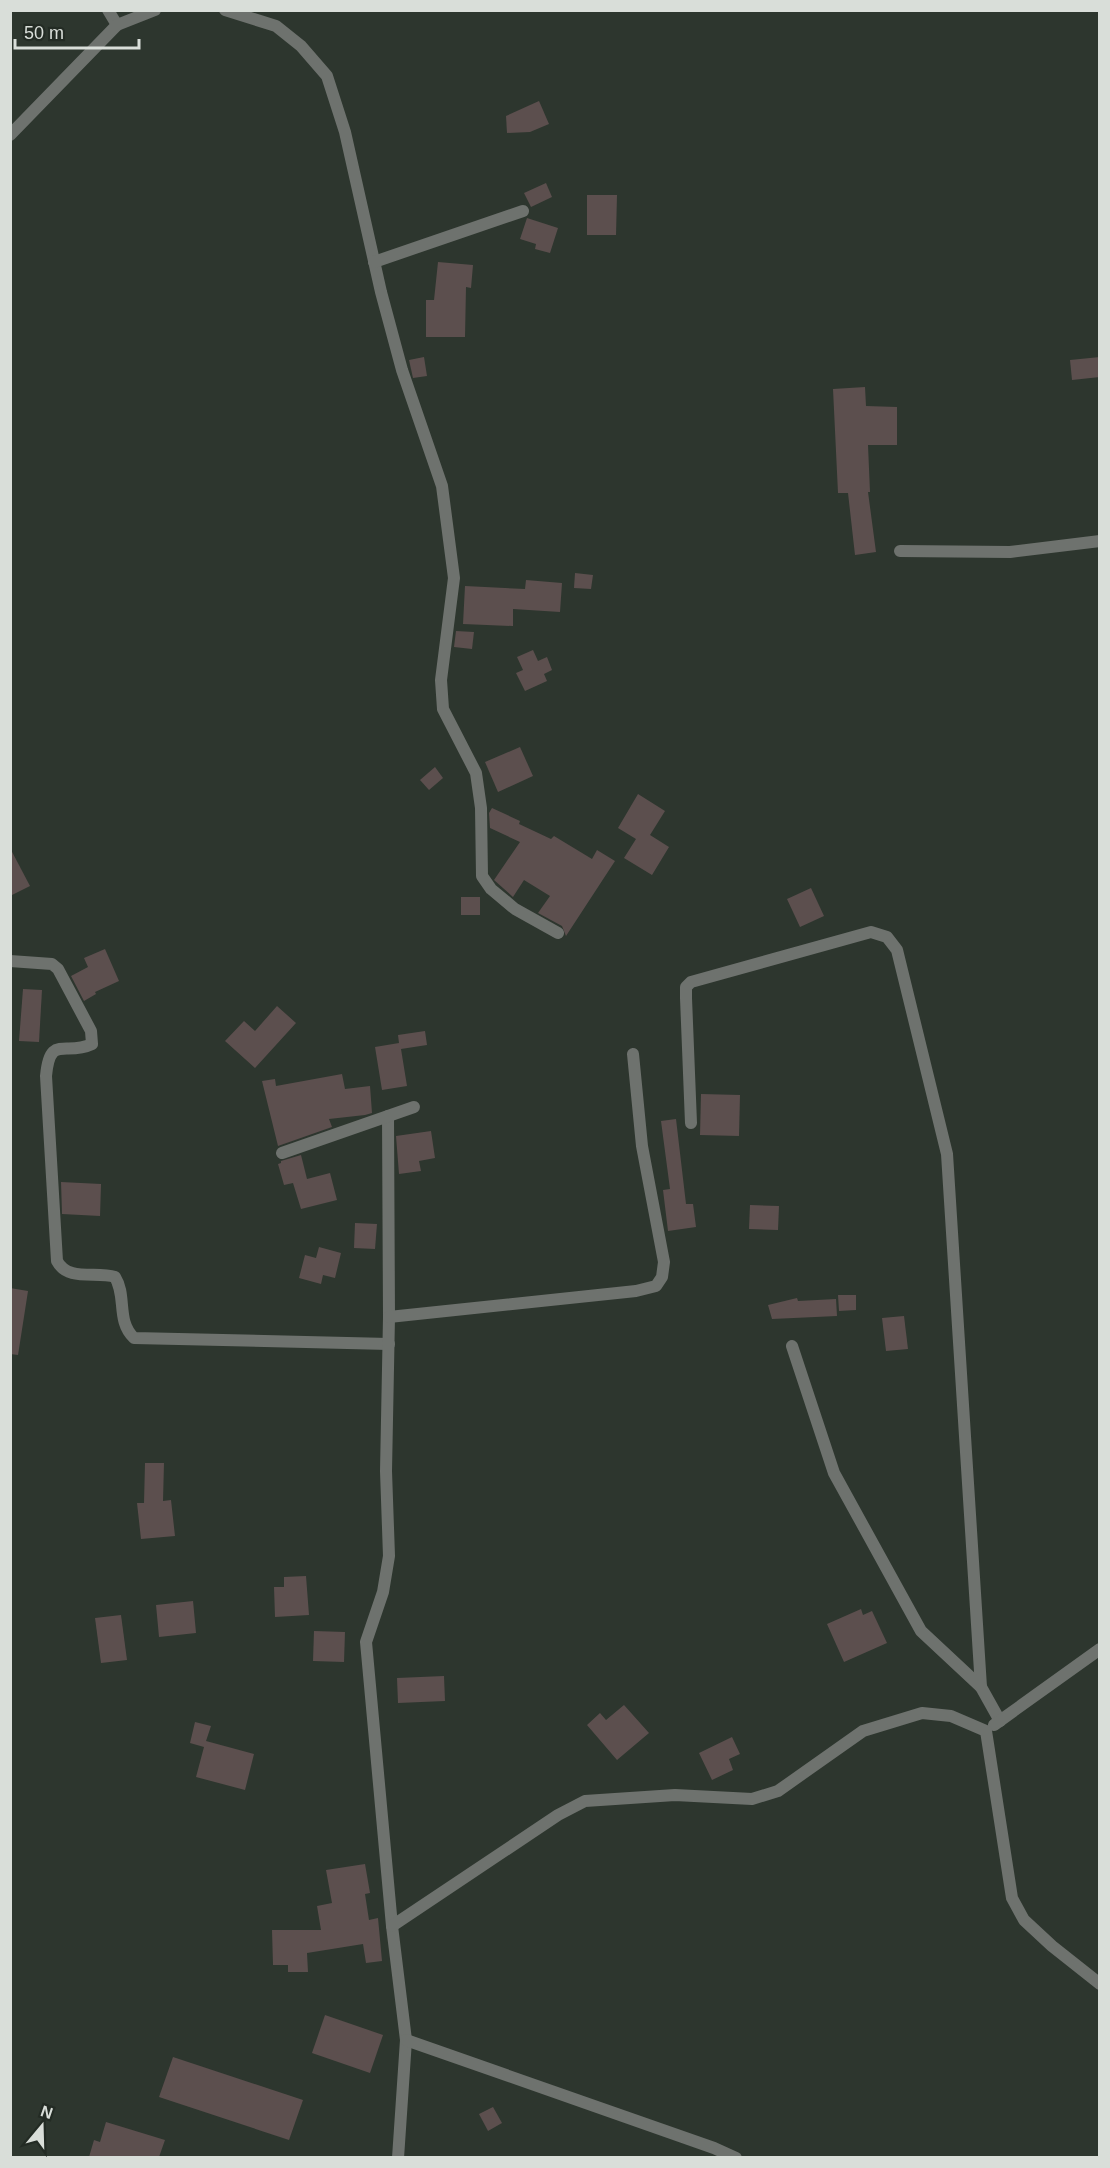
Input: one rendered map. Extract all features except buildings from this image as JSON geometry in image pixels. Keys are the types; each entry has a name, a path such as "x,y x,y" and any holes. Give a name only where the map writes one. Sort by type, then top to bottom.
{"street":[{"path":"108,10 117,25"},
{"path":"10,135 117,25 154,10"},
{"path":"225,10 276,26 301,46 327,76 345,132 374,262 402,370 442,486 454,578 441,680 443,709 476,773 481,807 482,876 491,889 515,909 558,933"},
{"path":"374,262 523,211"},
{"path":"900,551 1010,552 1100,541"},
{"path":"691,1123 686,987 691,982 870,932 887,938 897,950 947,1154 981,1687"},
{"path":"10,961 52,964 58,969 90,1031 92,1044 79,1048 55,1049 48,1060 46,1076 56,1250 60,1267 73,1274 115,1277 120,1284 123,1321 134,1338 388,1344"},
{"path":"389,1317 636,1292 656,1286 663,1277 664,1262 642,1146 633,1054"},
{"path":"282,1153 414,1107"},
{"path":"388,1116 389,1317 386,1471 389,1556 383,1592 366,1642 392,1926 406,2040 398,2157"},
{"path":"792,1346 834,1473 921,1631 981,1687 1000,1721"},
{"path":"986,1731 1100,1649"},
{"path":"392,1926 558,1815 585,1801 675,1794 752,1799 778,1791 863,1731 922,1713 951,1716 986,1731"},
{"path":"986,1731 1012,1898 1024,1920 1052,1946 1100,1984"},
{"path":"406,2040 736,2157"}]}
